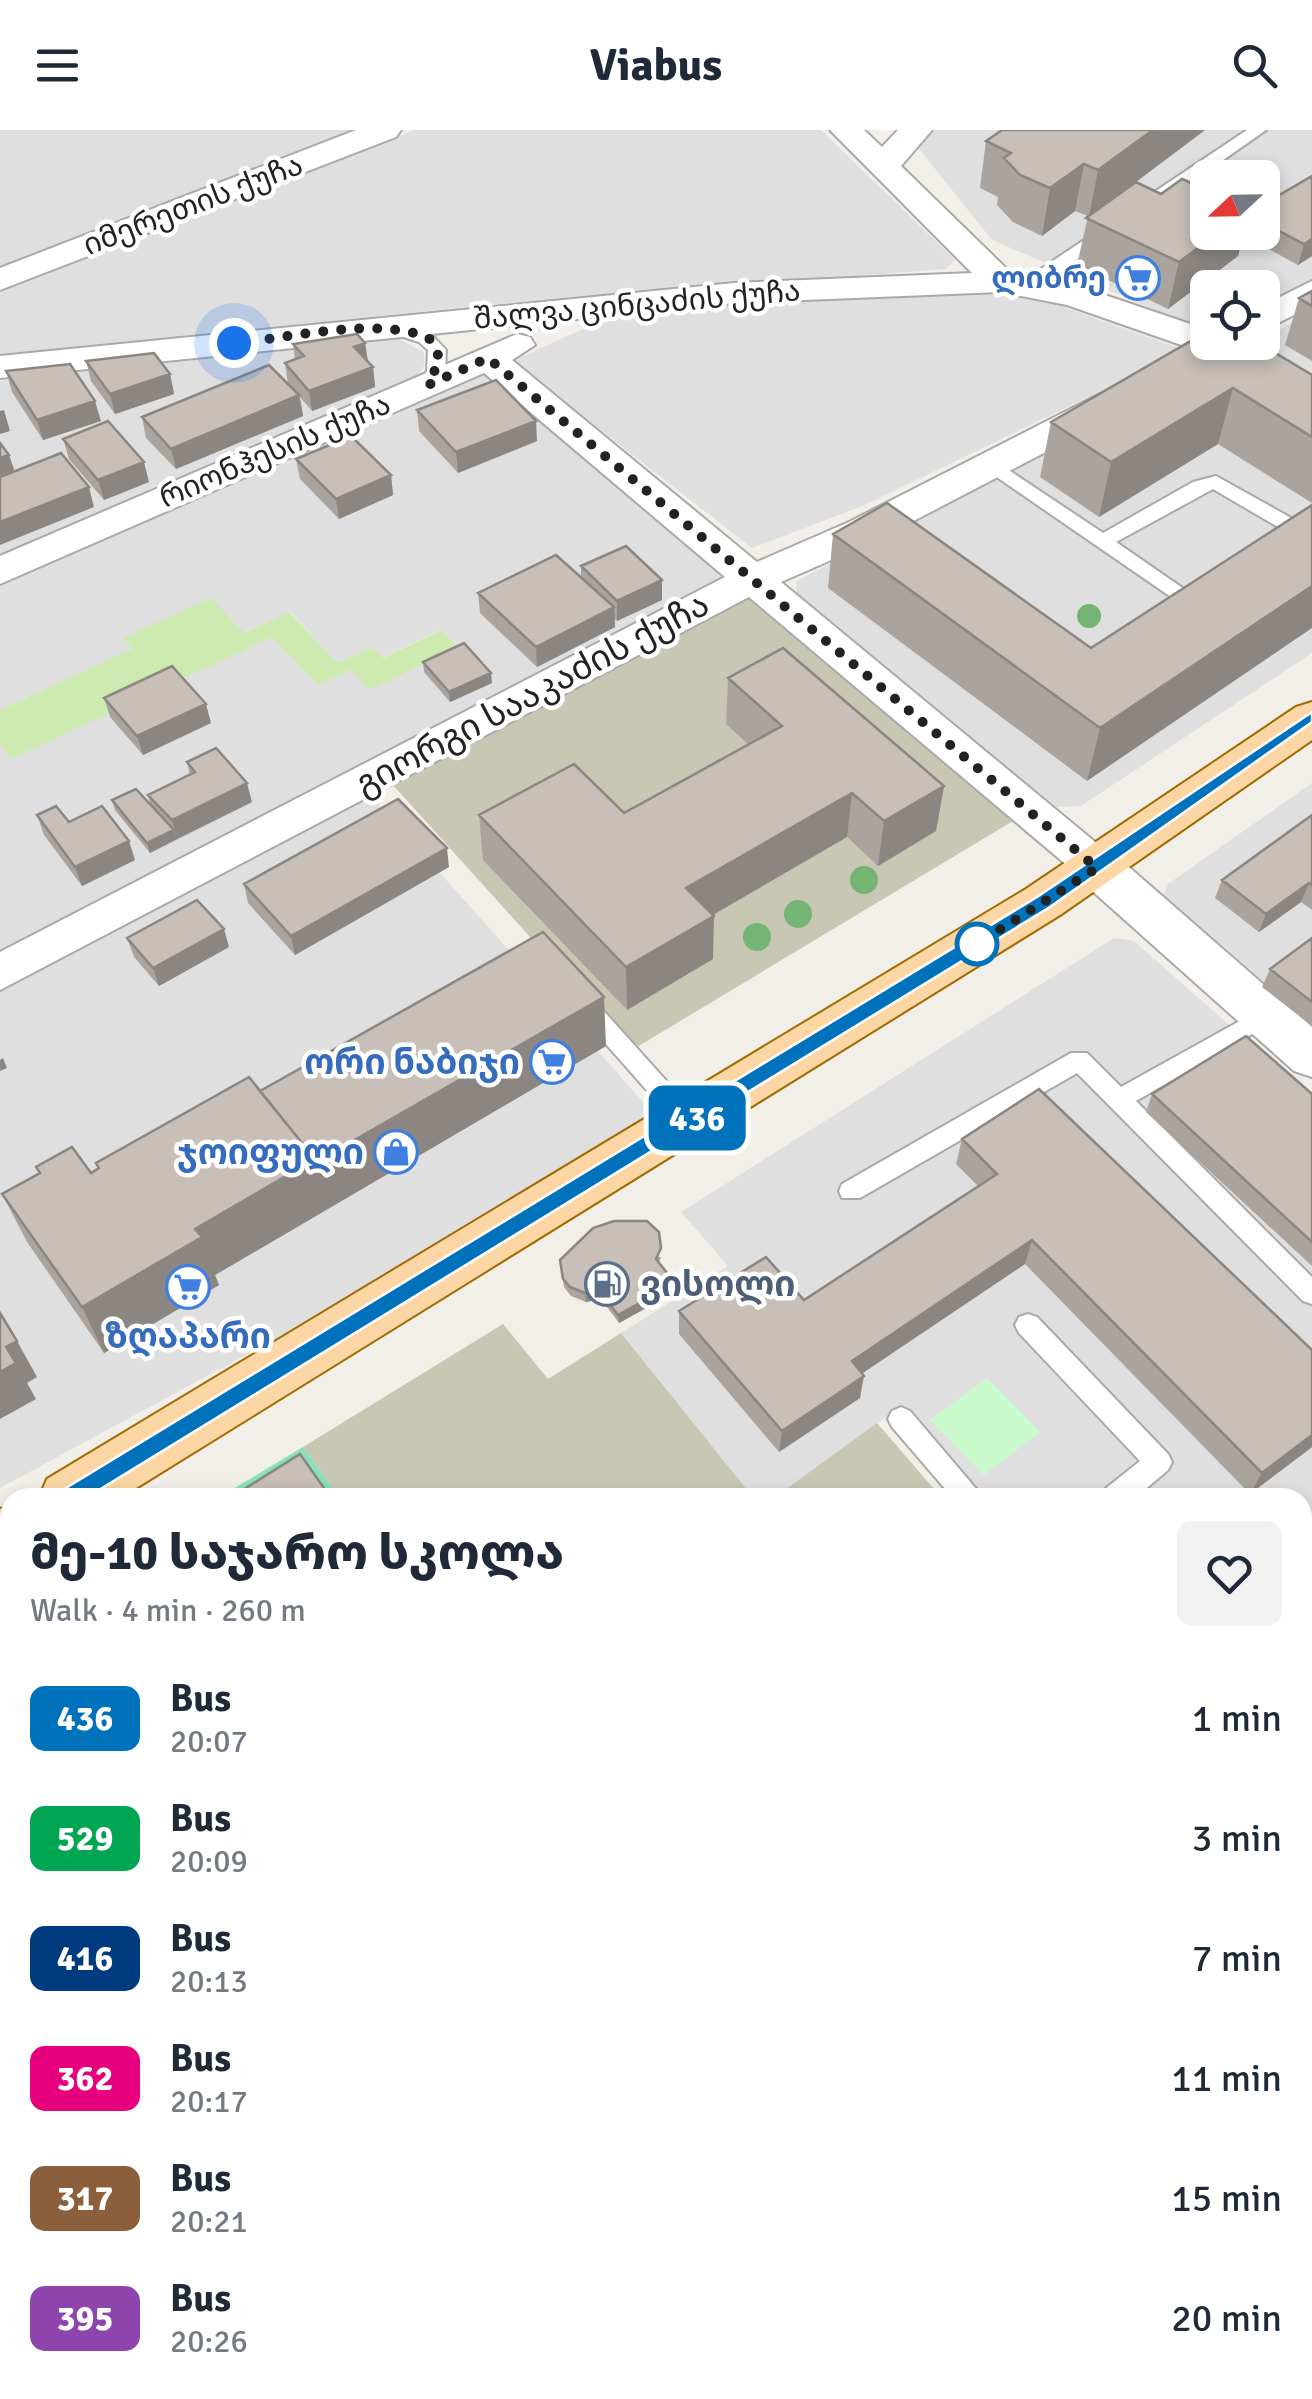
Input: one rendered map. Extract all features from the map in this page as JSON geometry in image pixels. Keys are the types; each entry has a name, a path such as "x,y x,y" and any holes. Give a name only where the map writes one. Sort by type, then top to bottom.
{"main road":[{"path":"85,1488 690,1122 1097,868 1312,718"}],"street":[{"name":"იმერეთის ქუჩა","path":"0,280 385,130"},
{"path":"846,130 1014,284"},
{"path":"884,166 916,130"},
{"name":"შალვა ცინცაძის ქუჩა","path":"0,367 753,292 1014,284 1075,296 1190,336"},
{"path":"1280,310 1312,291"},
{"name":"რიონჰესის ქუჩა","path":"0,571 604,306"},
{"path":"488,358 1097,868 1312,1056"},
{"name":"გიორგი სააკაძის ქუჩა","path":"0,973 753,579 871,537 992,465 1199,360"}],"lane":[{"path":"1149,204 1258,130"},
{"path":"1014,284 1118,225"},
{"path":"390,328 429,338 438,349 440,359 428,385"},
{"path":"992,465 1191,603"},
{"path":"1101,542 1200,486 1216,482 1292,531 1287,544 1271,554"},
{"path":"573,991 690,1122"},
{"path":"1118,1100 1266,1016"},
{"path":"851,1191 1079,1060 1312,1293"},
{"path":"1028,1325 1159,1462 1126,1488"},
{"path":"901,1419 962,1488"}],"shaded area":[{"path":"0,130 357,130 0,266"},
{"path":"415,130 821,130 955,260 946,269 483,305 0,357 0,289"},
{"path":"931,130 1312,130 1312,279 1280,300 1280,270 1190,270 1190,325 992,240 916,145"},
{"path":"984,291 1052,303 1185,350 865,505 752,548 512,361 619,313 738,301"},
{"path":"1312,310 1312,390 1278,360 1280,330"},
{"path":"389,334 424,352 424,366 413,381 0,558 0,381"},
{"path":"488,358 726,578 0,973 0,744 12,758 272,636 318,685 351,670 457,646 440,630 382,658 372,647 338,663 290,612 243,633 123,639 133,649 0,710 0,571"},
{"path":"1216,367 1312,413 1312,653 1081,806 1055,807 797,597 796,581"},
{"path":"753,593 1018,818 632,1050 392,784"},
{"path":"1312,783 1312,1041 1158,907 1168,884"},
{"path":"365,788 666,1128 0,1488 0,981"},
{"path":"1114,938 1134,941 1312,1098 1312,1488 978,1488 902,1405 787,1488 746,1488 621,1333 728,1266 681,1212"},
{"path":"503,1324 548,1379 621,1333 746,1488 333,1488 303,1447"},
{"path":"877,1423 933,1488 787,1488"}],"green space":[{"path":"211,598 244,633 289,612 338,663 372,647 383,658 441,630 458,647 370,690 351,670 318,685 272,637 11,759 0,744 0,710 132,649 123,638"},
{"path":"987,1378 1040,1432 984,1475 930,1420"},
{"path":"303,1447 333,1488 235,1488"}],"building":[{"path":"1002,130 1153,130 1098,170 1084,164 1050,188 1020,175 1004,158 1011,153 986,141"},
{"path":"1312,176 1312,239 1304,244 1280,231 1280,195"},
{"path":"1182,179 1190,182 1190,250 1195,250 1179,262 1086,218 1136,182 1161,194"},
{"path":"1312,291 1312,306 1299,298"},
{"path":"357,334 365,343 354,347 373,367 309,391 285,363 304,356 293,344"},
{"path":"1190,341 1190,360 1280,360 1280,356 1312,375 1312,437 1233,388 1111,462 1051,422"},
{"path":"154,353 170,374 110,394 86,361"},
{"path":"70,364 95,401 37,420 6,371"},
{"path":"269,365 299,395 171,449 142,417"},
{"path":"496,380 536,421 456,452 417,410"},
{"path":"108,421 144,462 98,480 63,439"},
{"path":"351,436 391,475 336,499 296,459"},
{"path":"0,443 9,455 0,458"},
{"path":"61,453 89,487 0,522 0,477"},
{"path":"887,503 1091,648 1312,505 1312,586 1100,728 833,534"},
{"path":"626,546 662,580 617,601 581,566"},
{"path":"556,555 614,607 536,647 478,593"},
{"path":"464,643 491,673 449,692 423,662"},
{"path":"783,648 944,786 884,821 852,793 686,888 714,916 626,967 479,815 574,764 624,813 782,726 728,678"},
{"path":"172,666 206,704 137,736 104,698"},
{"path":"216,748 247,783 172,820 148,795 195,772 187,762"},
{"path":"136,789 174,830 147,843 112,800"},
{"path":"398,799 447,848 291,936 244,884"},
{"path":"56,806 69,822 102,806 129,841 75,867 37,815"},
{"path":"1312,815 1312,885 1309,883 1266,914 1222,880"},
{"path":"197,900 224,929 153,968 127,938"},
{"path":"543,932 604,997 316,1162 260,1091"},
{"path":"1312,938 1312,1002 1270,969"},
{"path":"1246,1036 1312,1094 1312,1242 1152,1094"},
{"path":"249,1077 315,1159 195,1229 202,1237 82,1307 2,1194 40,1173 36,1167 72,1147 91,1173 99,1168 96,1163"},
{"path":"1039,1089 1312,1350 1312,1435 1262,1473 1032,1240 852,1361 864,1376 782,1431 679,1311 766,1257 804,1300 997,1174 962,1139"},
{"path":"614,1221 647,1221 659,1232 661,1248 656,1259 675,1283 618,1315 600,1291 585,1293 570,1287 563,1279 560,1260 593,1228"},
{"path":"0,1313 17,1341 6,1347 16,1363 0,1372"},
{"path":"300,1454 324,1488 246,1488"}],"bus line":[{"name":"436","path":"86,1488 690,1122 1044,902 1312,718"}],"place":[{"name":"ლიბრე","path":"1138,278"},
{"name":"ორი ნაბიჯი","path":"552,1062"},
{"name":"ჯოიფული","path":"396,1152"},
{"name":"ვისოლი","path":"607,1284"},
{"name":"ზღაპარი","path":"188,1287"}],"route":[{"path":"234,343 390,328 418,333 429,338 440,359 428,385 488,358 1097,868 977,944"}]}
